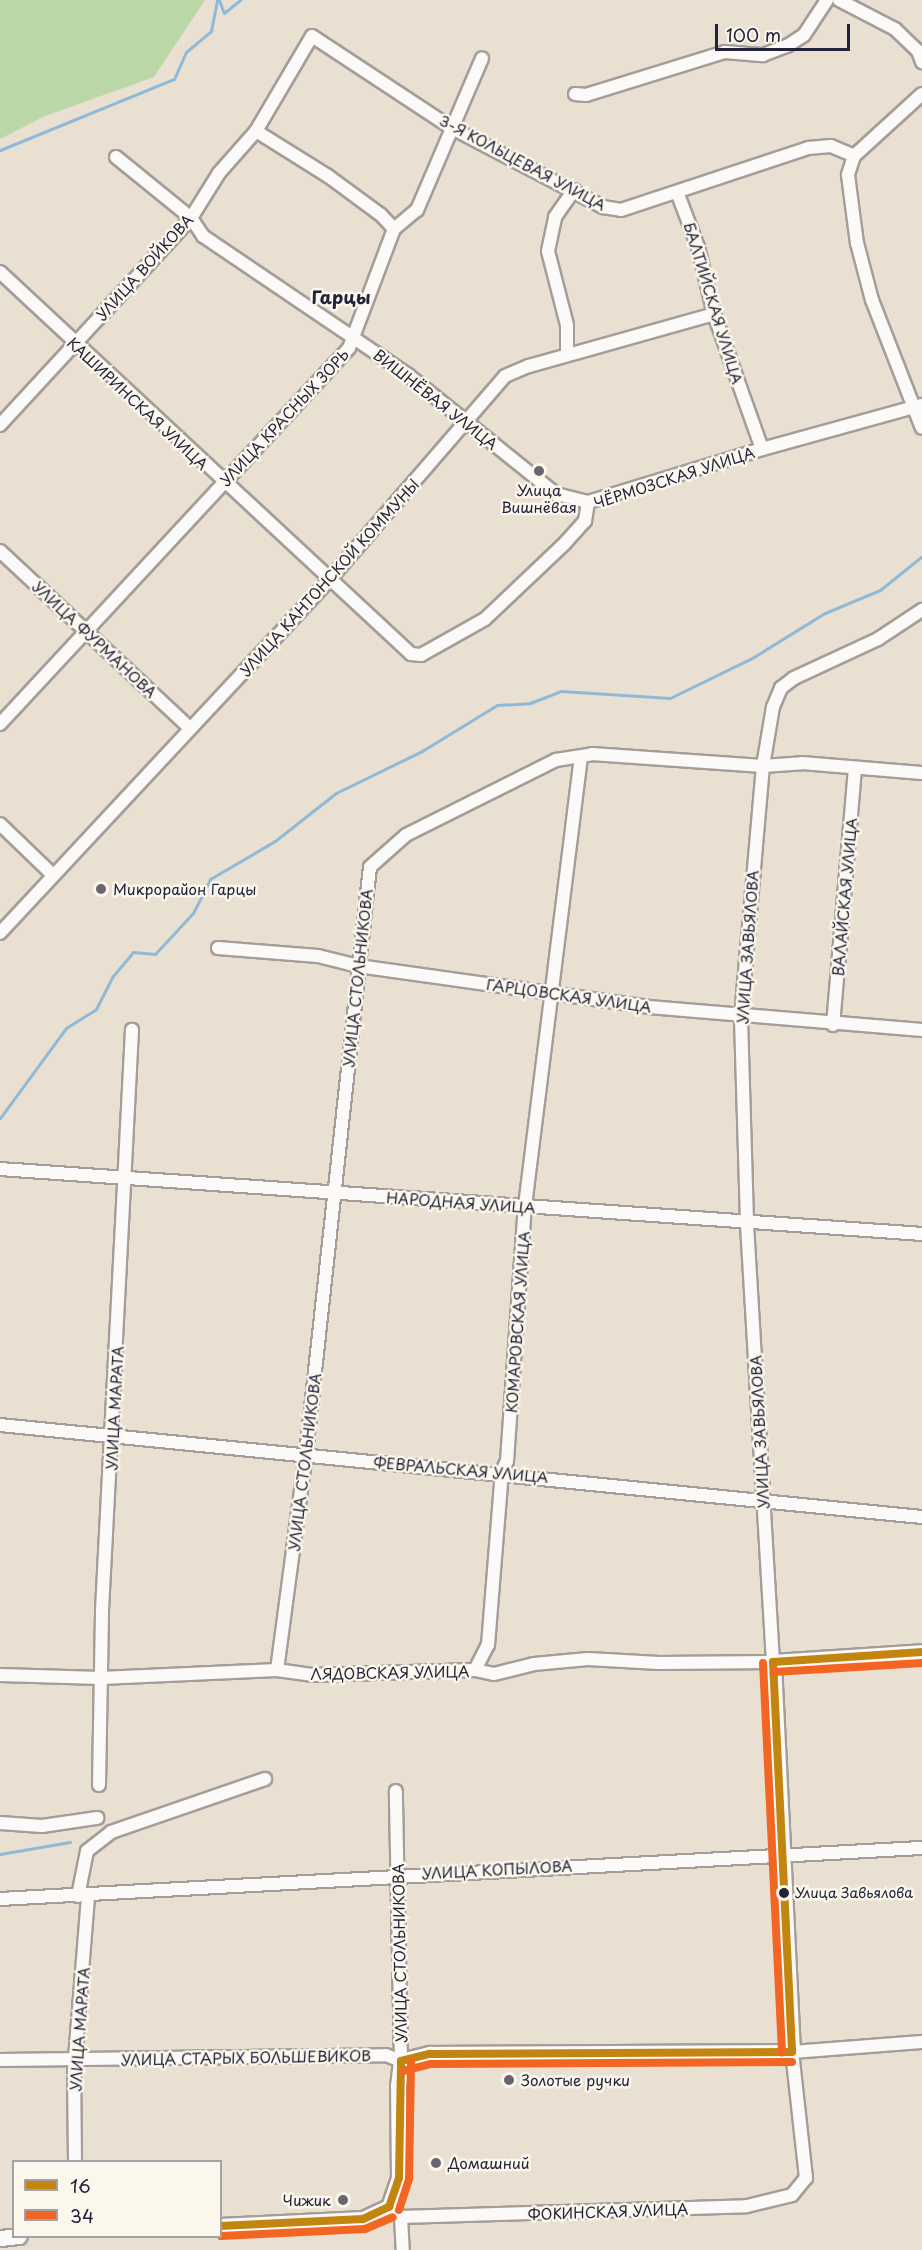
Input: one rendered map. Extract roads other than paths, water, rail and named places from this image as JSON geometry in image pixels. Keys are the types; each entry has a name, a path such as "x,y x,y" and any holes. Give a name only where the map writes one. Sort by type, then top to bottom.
{"main road":[{"name":"ЛЯДОВСКАЯ УЛИЦА","path":"773,1662 922,1652"},
{"name":"УЛИЦА ЗАВЬЯЛОВА","path":"773,1662 792,2052"},
{"name":"УЛИЦА СТАРЫХ БОЛЬШЕВИКОВ","path":"401,2061 430,2054 792,2052"},
{"name":"УЛИЦА СТОЛЬНИКОВА","path":"389,2207 399,2178 398,2086 401,2061"},
{"path":"222,2226 363,2219 389,2207"}],"street":[{"path":"575,94 586,95 725,52 763,55 787,46 804,35 827,0"},
{"path":"839,0 895,29 918,51 922,62"},
{"name":"3-Я КОЛЬЦЕВАЯ УЛИЦА","path":"312,36 450,127 603,207 621,210 808,148 831,147 854,156"},
{"name":"УЛИЦА ВОЙКОВА","path":"0,425 191,218 219,174 256,130 312,36"},
{"name":"УЛИЦА КРАСНЫХ ЗОРЬ","path":"0,724 356,338 365,298 394,229 417,210 450,127 482,58"},
{"path":"922,94 854,156 848,176 857,243 872,300 919,407 922,428"},
{"path":"256,130 328,176 381,215 394,229"},
{"name":"ВИШНЁВАЯ УЛИЦА","path":"116,157 191,218 203,236 356,338 556,494 588,502"},
{"path":"567,355 567,325 548,251 555,217 573,190"},
{"name":"БАЛТИЙСКАЯ УЛИЦА","path":"677,192 698,247 714,314 762,449"},
{"name":"КАШИРИНСКАЯ УЛИЦА","path":"0,272 74,344 411,654"},
{"name":"УЛИЦА КАНТОНСКОЙ КОММУНЫ","path":"0,933 329,580 467,423 505,376 567,355 714,314"},
{"name":"ЧЁРМОЗСКАЯ УЛИЦА","path":"411,654 421,656 485,619 585,521 588,502 762,449 919,407"},
{"name":"УЛИЦА ФУРМАНОВА","path":"0,551 190,728"},
{"name":"УЛИЦА ЗАВЬЯЛОВА","path":"773,1662 747,1221 741,1017 763,766 773,707 781,688 794,678 878,639 922,610"},
{"name":"УЛИЦА СТОЛЬНИКОВА","path":"277,1670 306,1454 335,1195 357,966 370,867 406,835 485,793 556,760 592,754 763,766 802,763 855,770 922,773"},
{"name":"КОМАРОВСКАЯ УЛИЦА","path":"475,1670 488,1645 502,1472 507,1461 525,1206 581,756"},
{"name":"ВАЛАЙСКАЯ УЛИЦА","path":"833,1025 855,770"},
{"path":"0,824 53,875"},
{"name":"ГАРЦОВСКАЯ УЛИЦА","path":"218,948 318,956 357,966 741,1017 922,1030"},
{"name":"УЛИЦА МАРАТА","path":"99,1785 101,1678 132,1030"},
{"name":"НАРОДНАЯ УЛИЦА","path":"0,1169 335,1195 922,1234"},
{"name":"ФЕВРАЛЬСКАЯ УЛИЦА","path":"0,1425 502,1472 922,1517"},
{"name":"ЛЯДОВСКАЯ УЛИЦА","path":"0,1676 101,1678 238,1674 277,1670 312,1675 475,1670 495,1674 534,1664 588,1659 659,1663 773,1662"},
{"name":"УЛИЦА МАРАТА","path":"75,2160 83,1896 87,1851 111,1832 265,1779"},
{"name":"УЛИЦА СТОЛЬНИКОВА","path":"396,1791 401,2061"},
{"path":"0,1823 42,1826 97,1818"},
{"name":"УЛИЦА КОПЫЛОВА","path":"0,1899 83,1896 397,1875 922,1848"},
{"name":"УЛИЦА СТАРЫХ БОЛЬШЕВИКОВ","path":"792,2052 922,2042"},
{"name":"УЛИЦА ЗАВЬЯЛОВА","path":"792,2052 806,2178"},
{"name":"УЛИЦА СТАРЫХ БОЛЬШЕВИКОВ","path":"0,2060 386,2055 401,2061"},
{"name":"ФОКИНСКАЯ УЛИЦА","path":"401,2217 747,2206 792,2195 806,2178"},
{"path":"389,2207 401,2217 404,2250"}],"waterway":[{"path":"0,150 174,79 186,52 211,31 217,0"},
{"path":"219,0 224,13 240,0"},
{"path":"0,1118 66,1028 96,1009 113,976 133,952 155,954 193,913 210,879 275,841 336,793 422,751 497,705 530,703 561,691 670,698 752,658 825,613 880,590 921,557"},
{"path":"0,1854 70,1842"}],"place":[{"name":"Улица Вишнёвая","path":"539,471"},
{"name":"Микрорайон Гарцы","path":"101,889"},
{"name":"Улица Завьялова","path":"784,1893"},
{"name":"Золотые ручки","path":"509,2080"},
{"name":"Домашний","path":"436,2163"},
{"name":"Чижик","path":"343,2200"}],"district":[{"name":"Гарцы","path":"341,297"}]}
